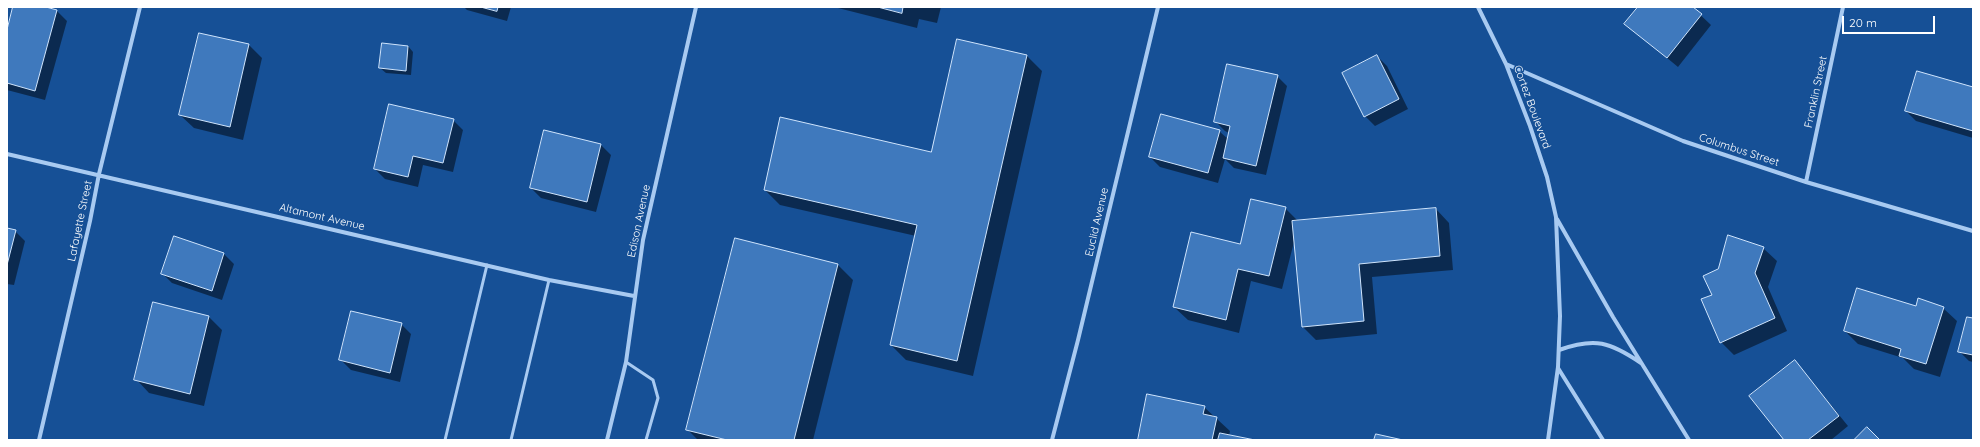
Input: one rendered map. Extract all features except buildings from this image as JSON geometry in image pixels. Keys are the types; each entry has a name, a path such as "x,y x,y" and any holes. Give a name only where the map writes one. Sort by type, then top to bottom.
{"street":[{"name":"Lafayette Street","path":"39,440 90,221 98,174 140,7"},
{"name":"Edison Avenue","path":"607,440 626,362 643,240 696,7"},
{"name":"Euclid Avenue","path":"1052,440 1078,340 1158,7"},
{"name":"Cortez Boulevard","path":"1478,7 1506,64 1530,126 1547,177 1556,218 1560,316 1558,368 1548,440"},
{"name":"Franklin Street","path":"1806,182 1843,7"},
{"name":"Columbus Street","path":"1506,64 1683,141 1806,182 1973,232"},
{"name":"Altamont Avenue","path":"7,154 549,280 634,296"},
{"name":"Cortez Boulevard","path":"1556,218 1689,440"},
{"name":"Cortez Boulevard","path":"1558,350 1578,343 1601,343 1620,349 1643,365"},
{"path":"1558,368 1603,440"}],"lane":[{"path":"445,440 487,265"},
{"path":"511,440 549,280"},
{"path":"626,362 653,380 658,398 646,440"}]}
